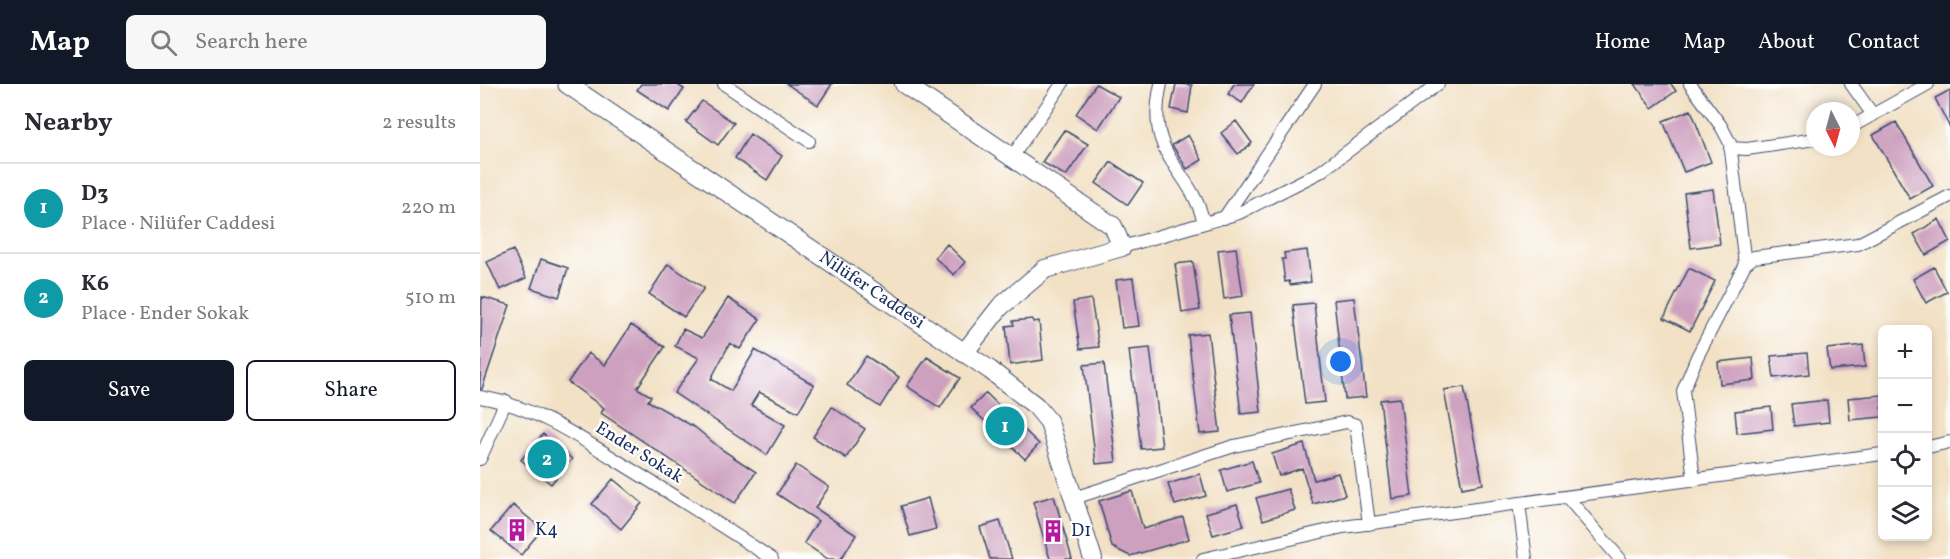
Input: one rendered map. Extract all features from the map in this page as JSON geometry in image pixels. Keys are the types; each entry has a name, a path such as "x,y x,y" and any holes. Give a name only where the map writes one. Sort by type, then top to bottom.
{"street":[{"name":"Nilüfer Caddesi","path":"567,84 964,353 1036,406 1049,422 1093,559"},
{"path":"724,84 809,141"},
{"path":"904,84 1113,226 1122,247"},
{"path":"1012,157 1062,84"},
{"path":"1161,84 1156,107 1159,136 1171,164 1200,205 1204,223"},
{"path":"1224,218 1315,84"},
{"path":"964,353 1000,307 1045,269 1239,213 1320,172 1438,84"},
{"path":"1690,84 1721,126 1730,148 1745,264"},
{"path":"1851,84 1873,115"},
{"path":"1860,122 1928,84"},
{"path":"1730,148 1747,149 1806,140"},
{"path":"1694,480 1683,391 1697,357 1745,264 1754,257 1858,244 1950,196"},
{"name":"Ender Sokak","path":"480,397 506,401 576,436 724,527 771,559"},
{"path":"480,459 506,401"},
{"path":"1074,498 1229,447 1347,422 1356,424 1369,524"},
{"path":"1932,446 1950,442"},
{"path":"1203,559 1280,540 1369,524 1878,455"},
{"path":"1567,497 1620,559"},
{"path":"1519,503 1526,559"}],"building":[{"path":"641,84 676,84 684,89 669,111 637,90"},
{"path":"787,84 832,84 818,105"},
{"path":"1096,84 1119,97 1098,129 1076,114"},
{"path":"1176,84 1192,85 1188,113 1171,109"},
{"path":"1234,84 1254,84 1242,103 1228,94"},
{"path":"1635,84 1671,84 1676,91 1652,108"},
{"path":"1950,90 1950,128 1935,98"},
{"path":"702,101 734,123 718,145 686,122"},
{"path":"1691,110 1711,162 1684,172 1663,121"},
{"path":"1236,121 1252,143 1238,154 1221,133"},
{"path":"1896,122 1933,186 1910,199 1873,135"},
{"path":"1064,130 1088,144 1066,176 1042,162"},
{"path":"750,134 782,156 767,180 735,158"},
{"path":"1188,135 1202,160 1187,169 1172,145"},
{"path":"1111,162 1143,183 1128,205 1096,183"},
{"path":"1713,189 1720,244 1691,248 1684,193"},
{"path":"1939,219 1950,241 1926,255 1914,234"},
{"path":"947,244 965,262 954,275 935,258"},
{"path":"1236,248 1243,296 1224,299 1218,250"},
{"path":"513,250 526,278 500,290 487,262"},
{"path":"1307,250 1311,282 1290,285 1289,281 1285,282 1282,259 1285,259 1284,253"},
{"path":"541,259 568,268 559,297 531,288"},
{"path":"1193,262 1200,310 1182,313 1175,264"},
{"path":"668,264 704,288 684,317 649,294"},
{"path":"1934,267 1947,292 1926,303 1913,279"},
{"path":"1689,268 1715,281 1690,331 1664,318"},
{"path":"1133,278 1139,326 1122,328 1116,280"},
{"path":"482,297 510,305 482,389 480,389"},
{"path":"728,298 760,319 740,349 730,343 711,379 731,391 755,350 814,385 798,412 759,392 751,405 785,425 767,455 674,393 699,358 675,346 683,329 702,338"},
{"path":"1354,298 1366,397 1345,399 1334,300"},
{"path":"1091,299 1099,347 1080,349 1073,302"},
{"path":"1314,303 1325,402 1305,404 1293,305"},
{"path":"1250,313 1261,412 1241,414 1229,315"},
{"path":"1032,319 1033,322 1039,321 1043,360 1010,365 1006,326 1014,325 1013,321"},
{"path":"631,325 665,347 637,388 651,396 648,401 696,428 721,449 756,472 735,503 601,413 604,408 568,382 588,353 605,365"},
{"path":"1208,333 1220,432 1200,434 1188,335"},
{"path":"1863,345 1865,367 1830,370 1827,349"},
{"path":"1150,348 1162,447 1141,449 1129,350"},
{"path":"1807,353 1809,374 1774,378 1771,356"},
{"path":"866,356 899,377 880,407 847,385"},
{"path":"927,357 960,378 940,408 907,386"},
{"path":"1753,358 1755,380 1720,384 1718,362"},
{"path":"1104,363 1116,462 1096,464 1084,365"},
{"path":"1464,387 1483,484 1462,488 1444,390"},
{"path":"986,393 1039,444 1025,459 971,408"},
{"path":"1878,395 1878,417 1850,420 1848,398"},
{"path":"1400,398 1412,496 1392,499 1380,400"},
{"path":"1827,400 1829,422 1794,426 1791,404"},
{"path":"832,407 865,429 846,458 813,437"},
{"path":"1771,407 1773,429 1737,433 1735,411"},
{"path":"543,434 572,459 551,484 521,460"},
{"path":"1304,444 1314,480 1338,473 1345,495 1313,504 1302,468 1279,476 1272,454"},
{"path":"1252,461 1259,483 1227,492 1221,470"},
{"path":"796,465 829,487 815,508 856,535 841,559 828,559 804,543 818,521 777,494"},
{"path":"1200,474 1206,496 1175,505 1168,484"},
{"name":"K4","path":"613,479 642,503 621,529 592,504"},
{"path":"1288,489 1295,510 1263,520 1256,498"},
{"path":"1132,491 1143,529 1183,517 1189,539 1130,556 1112,547 1099,501"},
{"name":"D1","path":"1054,496 1072,559 1050,559 1033,502"},
{"path":"928,498 936,529 910,536 901,506"},
{"path":"1237,504 1244,526 1213,535 1206,513"},
{"name":"K4","path":"513,505 542,529 521,555 491,531"},
{"path":"1000,521 1012,559 990,559 980,527"}],"place":[{"name":"D3","path":"1005,426"},
{"name":"K6","path":"547,459"},
{"name":"K4","path":"517,530"},
{"name":"D1","path":"1053,531"}]}
